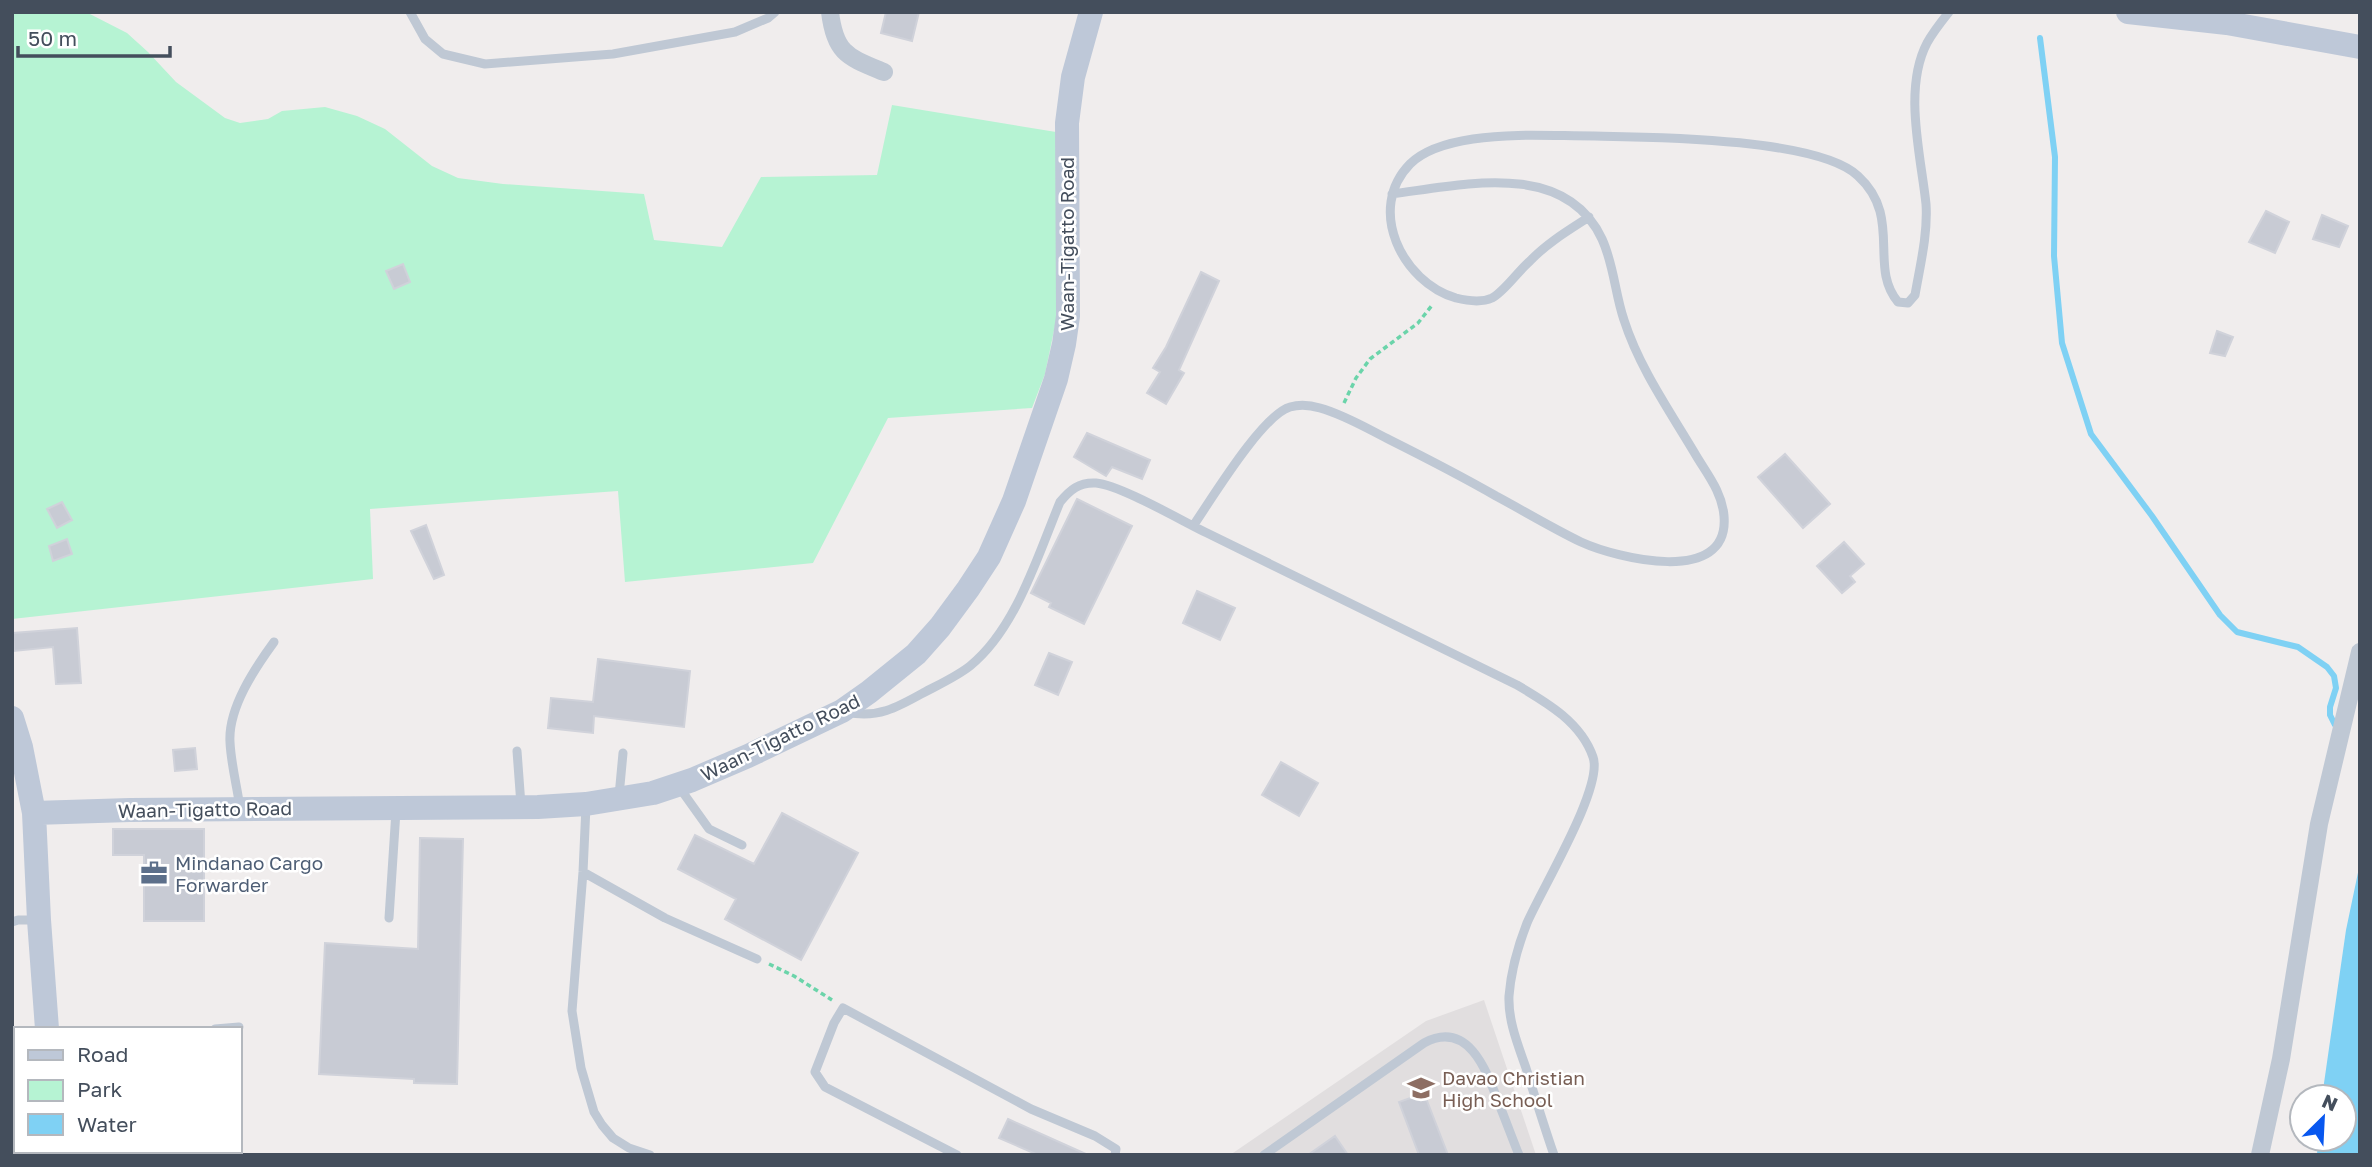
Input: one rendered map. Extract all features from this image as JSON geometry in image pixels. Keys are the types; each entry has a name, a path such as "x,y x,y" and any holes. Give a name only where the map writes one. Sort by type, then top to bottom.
{"street":[{"path":"830,12 833,33 841,49 855,60 884,72"},
{"name":"Waan-Tigatto Road","path":"34,813 586,804 653,793 748,757 842,711 891,676 916,654 940,627 989,557 1014,501 1056,379 1065,344 1068,316 1067,123 1073,77 1091,12"},
{"path":"2128,12 2227,23 2360,47"},
{"path":"2260,1155 2281,1059 2319,824 2360,652"},
{"path":"12,718 21,747 34,813 47,1027"}],"lane":[{"path":"410,12 425,39 443,54 485,64 613,54 735,32 768,18 775,12"},
{"path":"1589,217 1531,259 1493,298 1470,302 1441,293 1419,278 1398,251 1392,225 1392,194 1399,177 1412,162 1437,148 1472,139 1519,135 1646,137 1784,149 1827,159 1856,173 1872,191 1882,216 1886,279 1890,292 1898,302 1908,303 1916,289 1926,206 1917,133 1916,80 1926,44 1949,12"},
{"path":"1193,526 1263,428 1277,413 1301,405 1339,414 1581,542 1628,558 1674,563 1699,558 1712,549 1721,537 1725,518 1718,490 1649,377 1629,336 1603,240 1589,217 1568,200 1549,190 1513,182 1465,184 1392,194"},
{"path":"842,711 878,715 898,707 968,668 984,653 1004,626 1021,594 1060,502 1069,491 1082,484 1097,483 1115,488 1517,685 1555,709 1581,736 1594,758 1593,778 1584,804 1527,924 1514,964 1509,998 1512,1025 1554,1155"},
{"path":"240,809 230,739 232,724 245,685 274,642"},
{"path":"517,751 521,807"},
{"path":"619,798 623,753"},
{"path":"678,785 709,829 741,845"},
{"path":"586,804 572,1012 581,1068 594,1112 602,1125 613,1138 629,1148 650,1155"},
{"path":"389,918 397,807"},
{"path":"583,872 665,918 757,959"},
{"path":"12,922 39,920"},
{"path":"957,1155 825,1087 816,1072 834,1023 844,1008 1031,1109 1095,1136 1116,1149 1115,1155"},
{"path":"1264,1155 1424,1043 1446,1037 1460,1041 1483,1063 1519,1155"}],"path":[{"path":"1339,414 1356,378 1370,359 1418,323 1441,293"},
{"path":"757,959 794,976 844,1008"}],"shaded area":[{"name":"Davao Christian High School","path":"1484,1000 1536,1155 1230,1155 1426,1021"}],"green space":[{"path":"12,12 86,12 127,33 176,82 225,118 240,123 268,119 282,111 325,107 357,116 385,129 432,166 458,178 503,184 644,194 654,240 722,247 761,177 877,175 892,105 1056,132 1057,316 1045,374 1032,408 888,418 813,563 625,582 618,491 370,509 373,579 12,619"}],"water":[{"path":"2360,863 2360,1155 2317,1155 2358,1153 2358,1083 2324,1083 2346,930"}],"building":[{"path":"886,12 919,12 912,41 881,33"},
{"path":"2266,211 2289,222 2275,253 2249,242"},
{"path":"2322,215 2348,226 2339,247 2313,239"},
{"path":"403,264 410,282 394,289 386,271"},
{"path":"1201,272 1219,281 1179,370 1184,373 1166,404 1147,393 1160,372 1153,368 1166,347"},
{"path":"2217,331 2233,337 2225,356 2210,353"},
{"path":"1087,433 1150,460 1142,479 1112,467 1106,476 1074,457"},
{"path":"1785,454 1830,504 1803,528 1758,477"},
{"path":"1077,499 1132,526 1084,624 1049,607 1051,603 1031,593"},
{"path":"62,502 72,520 57,528 47,509"},
{"path":"426,525 444,575 434,579 411,531"},
{"path":"67,539 72,554 53,561 49,546"},
{"path":"1844,542 1864,564 1850,576 1855,582 1842,593 1817,566"},
{"path":"1197,591 1235,608 1220,640 1183,623"},
{"path":"77,628 81,683 56,684 53,647 14,651 13,633"},
{"path":"1049,653 1072,662 1058,695 1035,685"},
{"path":"598,659 690,671 684,727 594,716 593,733 548,728 551,698 593,702"},
{"path":"195,748 197,769 175,771 173,750"},
{"path":"1281,762 1318,783 1299,816 1262,795"},
{"path":"782,813 858,853 801,960 725,919 736,899 678,869 695,835 754,864"},
{"path":"113,829 204,829 204,921 144,921 144,855 113,855"},
{"path":"420,838 463,839 457,1084 414,1083 414,1079 319,1074 325,943 418,949"},
{"path":"1424,1093 1448,1155 1419,1155 1399,1102"},
{"path":"1008,1119 1088,1155 1038,1155 999,1138"},
{"path":"1335,1136 1348,1155 1308,1155"}],"waterway":[{"path":"2040,38 2055,157 2054,256 2062,343 2091,434 2220,615 2237,632 2298,647 2327,667 2334,676 2336,688 2330,707 2330,715 2335,725"}],"place":[{"name":"Mindanao Cargo Forwarder","path":"154,873"},
{"name":"Davao Christian High School","path":"1421,1088"}]}
